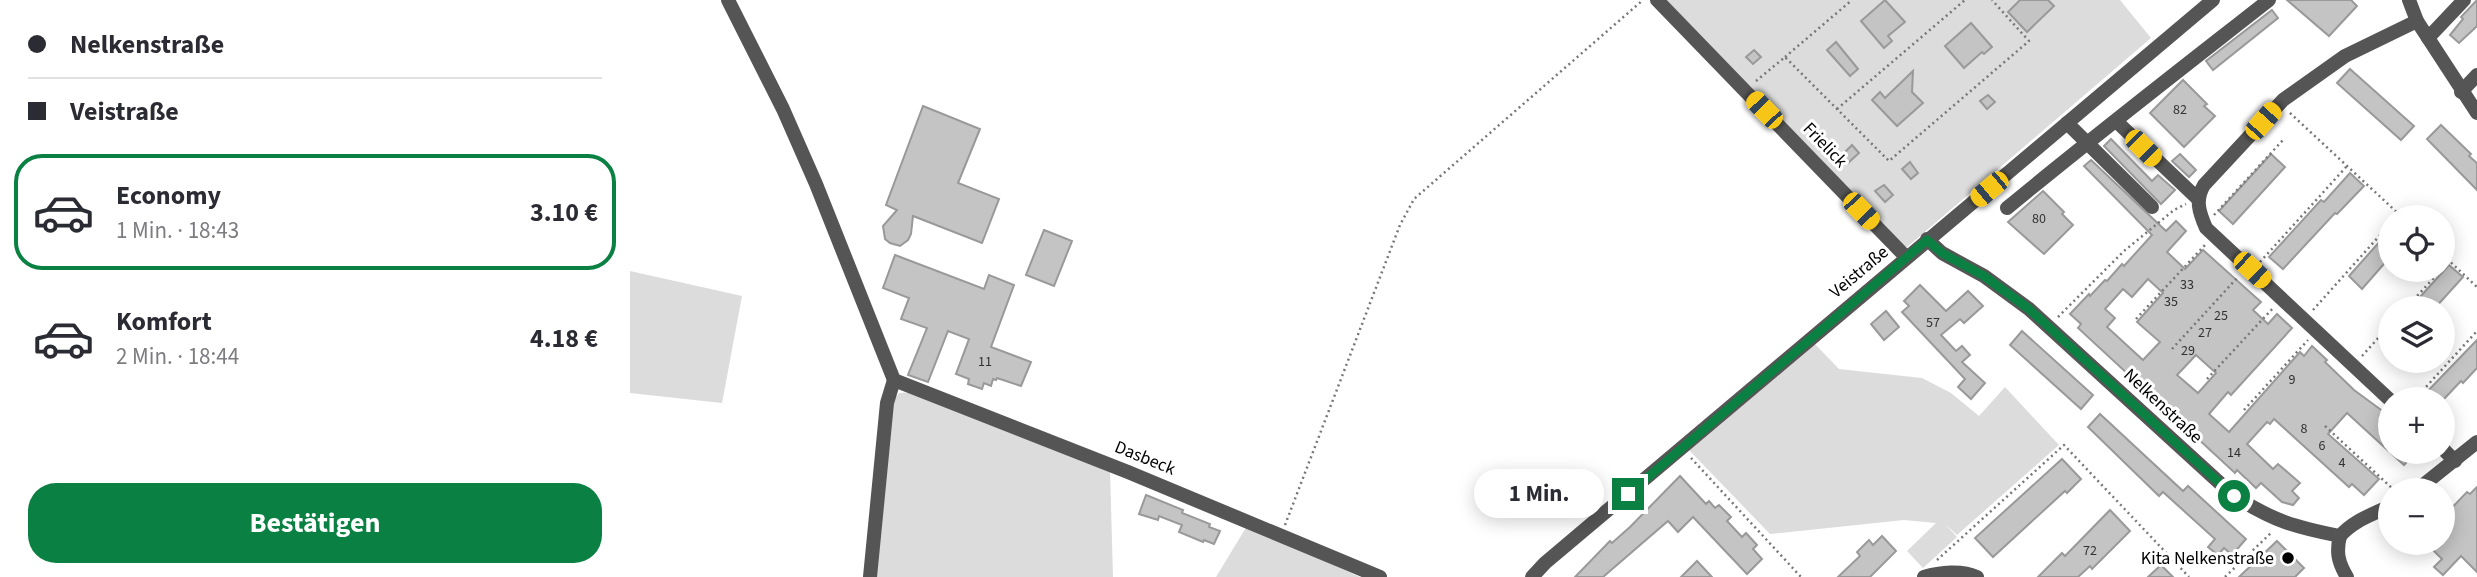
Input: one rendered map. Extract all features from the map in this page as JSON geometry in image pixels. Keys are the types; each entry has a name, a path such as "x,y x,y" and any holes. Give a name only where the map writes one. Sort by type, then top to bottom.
{"street":[{"path":"729,0 783,109 816,184 894,380 887,403 870,577"},
{"name":"Frielick","path":"1657,0 1906,257"},
{"name":"Veistraße","path":"1532,577 1906,257 2213,0"},
{"path":"2007,208 2086,142 2269,0"},
{"path":"2409,0 2417,21 2477,113"},
{"path":"2428,38 2464,0"},
{"path":"2198,200 2204,185 2280,103 2346,56 2417,21"},
{"path":"2461,92 2477,75"},
{"path":"2116,121 2198,200 2209,230 2378,389"},
{"path":"2067,123 2151,207"},
{"name":"Nelkenstraße","path":"1927,240 1942,253 2006,291 2234,496 2282,523 2340,536"},
{"name":"Dasbeck","path":"894,380 1128,471 1380,577"},
{"path":"2455,461 2477,442"},
{"path":"2433,478 2451,464"},
{"path":"2347,577 2339,563 2337,549 2340,536 2348,527 2378,511"},
{"path":"1930,575 1973,574 1977,577"}],"path":[{"path":"1283,531 1400,225 1413,199 1643,0"},
{"path":"1745,90 1852,0"},
{"path":"1837,109 1965,0"},
{"path":"1785,57 1889,161 2029,41 1992,0"},
{"path":"2280,103 2388,205"},
{"path":"2136,319 2283,140"},
{"path":"2172,349 2347,166"},
{"path":"2049,327 2133,244 2174,210 2198,200"},
{"path":"2304,319 2378,237"},
{"path":"2455,267 2477,287"},
{"path":"2417,296 2429,282"},
{"path":"2207,379 2282,298"},
{"path":"2244,410 2317,331"},
{"path":"2426,387 2477,331"},
{"path":"2354,366 2378,339"},
{"path":"2325,426 2381,478"},
{"path":"1930,575 1936,561 2064,445 2189,577"},
{"path":"1682,448 1801,577"},
{"path":"2225,577 2282,523"}],"shaded area":[{"path":"1664,0 2120,0 2151,38 1906,248"},
{"path":"630,271 742,296 722,403 630,393"},
{"path":"1814,343 1839,369 1922,378 1951,393 1979,416 2005,387 2059,445 1957,535 1945,524 1957,537 1923,568 1907,551 1936,523 1904,520 1770,534 1688,449"},
{"path":"915,392 1110,470 1113,577 873,577 891,404 899,393"},
{"path":"1247,526 1360,577 1216,577"}],"building":[{"path":"1885,0 1905,22 1888,36 1892,41 1884,48 1861,21"},
{"path":"2020,0 2048,0 2054,6 2027,32 2008,12"},
{"path":"2287,0 2351,0 2357,6 2329,36"},
{"path":"2477,0 2477,26 2459,43 2450,35 2463,19 2461,17"},
{"path":"2272,10 2278,18 2213,70 2206,61"},
{"path":"1971,23 1992,47 1964,68 1945,46"},
{"path":"1836,42 1858,69 1850,76 1827,50"},
{"path":"1754,50 1761,57 1753,64 1746,57"},
{"path":"2350,69 2414,126 2401,140 2337,83"},
{"path":"1913,71 1912,92 1923,103 1897,126 1872,100 1880,92 1885,98"},
{"path":"2183,80 2215,116 2184,147 2150,113"},
{"path":"1988,95 1995,102 1987,109 1980,101"},
{"path":"923,106 980,129 958,183 999,199 982,243 913,216 908,240 900,246 885,239 883,226 897,210 886,205"},
{"path":"2441,125 2477,163 2477,190 2427,139"},
{"path":"2111,139 2152,181 2158,175 2175,190 2161,204 2104,146"},
{"path":"1852,145 1859,153 1848,163 1841,156"},
{"path":"2180,154 2196,170 2189,177 2172,161"},
{"path":"2271,154 2285,167 2233,224 2219,211"},
{"path":"2091,160 2166,231 2176,221 2186,231 2167,252 2185,269 2203,250 2261,302 2253,310 2268,324 2277,314 2292,328 2231,395 2228,392 2209,414 2229,432 2300,352 2304,356 2312,346 2354,390 2378,408 2378,441 2347,413 2328,434 2378,478 2364,495 2352,484 2349,487 2274,419 2270,424 2267,422 2247,444 2273,469 2278,464 2300,483 2292,491 2299,498 2293,505 2282,502 2261,483 2256,488 2237,470 2235,473 2078,328 2081,324 2070,314 2122,264 2124,266 2152,235 2084,166","holes":["2148,279 2163,293 2137,322 2160,342 2143,360 2107,327 2115,318 2105,309 2123,289 2132,297","2196,355 2216,373 2198,393 2177,375"]},
{"path":"1910,162 1918,173 1911,179 1902,169"},
{"path":"2350,173 2364,186 2283,269 2269,257 2321,200 2324,202"},
{"path":"1884,185 1893,195 1885,202 1875,191"},
{"path":"2043,191 2073,225 2044,254 2008,222"},
{"path":"1044,230 1072,241 1054,286 1026,275"},
{"path":"2378,243 2378,271 2362,289 2349,276"},
{"path":"895,255 984,289 989,275 1014,285 991,347 1031,362 1021,386 997,378 993,379 991,386 984,383 982,389 968,384 969,379 956,374 969,339 948,331 928,382 908,375 927,328 901,319 909,298 883,288"},
{"path":"2455,270 2463,277 2446,296 2421,296 2434,282 2455,282"},
{"path":"1920,285 1946,311 1968,291 1983,306 1964,323 1960,319 1941,335 1956,351 1962,346 1970,355 1962,362 1985,383 1971,399 1958,387 1965,379 1902,312 1909,306 1904,301"},
{"path":"1886,311 1899,327 1884,340 1871,324"},
{"path":"2022,331 2093,395 2081,409 2010,345"},
{"path":"2477,340 2477,368 2463,383 2461,381 2455,387 2432,387 2445,373 2455,373 2455,363"},
{"path":"2100,414 2183,491 2188,486 2246,539 2232,555 2224,548 2218,555 2208,547 2215,539 2163,492 2159,496 2088,427"},
{"path":"2062,459 2081,479 1993,557 1975,538"},
{"path":"1680,476 1706,504 1709,501 1715,508 1719,505 1731,517 1727,521 1742,537 1746,533 1757,545 1753,549 1762,559 1747,574 1693,517 1678,532 1668,521 1603,577 1575,577 1610,541 1612,543 1630,527"},
{"path":"2477,487 2477,572 2461,556 2443,575 2434,567 2442,559 2438,555 2455,555 2455,504 2467,492 2470,494"},
{"path":"1146,495 1183,510 1182,513 1220,531 1214,544 1179,532 1182,525 1159,516 1158,520 1139,514"},
{"path":"2110,510 2130,531 2092,569 2090,566 2078,577 2038,577 2062,553 2065,556"},
{"path":"1882,536 1896,551 1870,577 1838,577 1860,556 1857,552 1869,540 1873,545"},
{"path":"2277,541 2304,568 2295,577 2239,577"},
{"path":"1697,561 1712,577 1681,577"},
{"path":"2161,565 2173,577 2148,577"}],"place":[{"name":"Kita Nelkenstraße","path":"2288,558"}],"route":[{"path":"1628,494 1927,240 1942,253 1984,276 2029,309 2234,496"}]}
